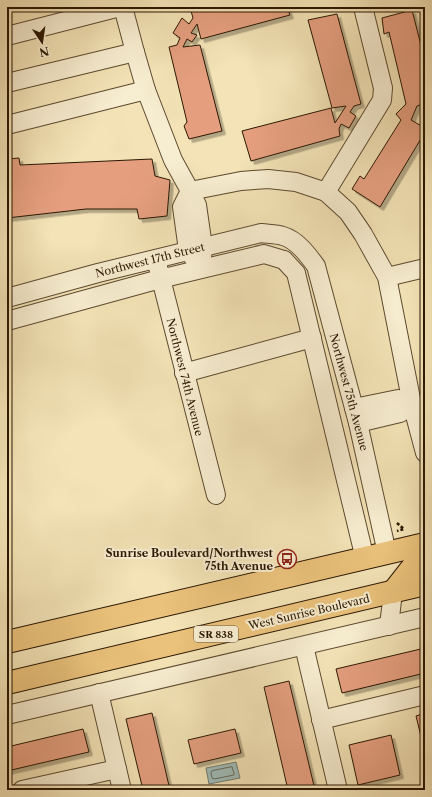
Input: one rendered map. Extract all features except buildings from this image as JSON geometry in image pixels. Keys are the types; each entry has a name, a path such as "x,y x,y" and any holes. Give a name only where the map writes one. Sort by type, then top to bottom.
{"highway":[{"path":"7,642 115,615 365,559 387,552 425,544"},
{"path":"393,592 425,551"},
{"name":"West Sunrise Boulevard","path":"7,683 425,584"}],"street":[{"path":"7,36 120,7"},
{"path":"123,7 146,90 173,160 197,205 195,248 201,269"},
{"path":"326,192 382,100 383,88 363,7"},
{"path":"7,83 135,52"},
{"path":"7,125 146,90"},
{"path":"190,191 240,181 268,179 296,182 326,192 348,212 363,234 387,277 412,404 425,453"},
{"name":"Northwest 17th Street","path":"7,298 195,248 260,233 283,236 292,241"},
{"path":"284,260 292,241"},
{"name":"Northwest 75th Avenue","path":"292,241 305,252 316,266 356,416 387,552"},
{"name":"Northwest 17th Street","path":"7,321 160,278 264,254 284,260"},
{"name":"Northwest 74th Avenue","path":"156,259 216,495"},
{"name":"Northwest 75th Avenue","path":"284,260 296,273 365,559"},
{"path":"387,277 425,268"},
{"path":"98,273 104,294"},
{"path":"184,373 312,338"},
{"path":"356,416 400,413 412,404"},
{"path":"389,626 393,592"},
{"path":"7,715 425,617"},
{"path":"304,646 338,790"},
{"path":"99,693 122,790"},
{"path":"321,720 425,695"},
{"path":"22,790 117,769"}],"water":[{"path":"236,762 240,778 209,784 206,768"}],"place":[{"name":"Sunrise Boulevard/Northwest 75th Avenue","path":"287,559"}]}
